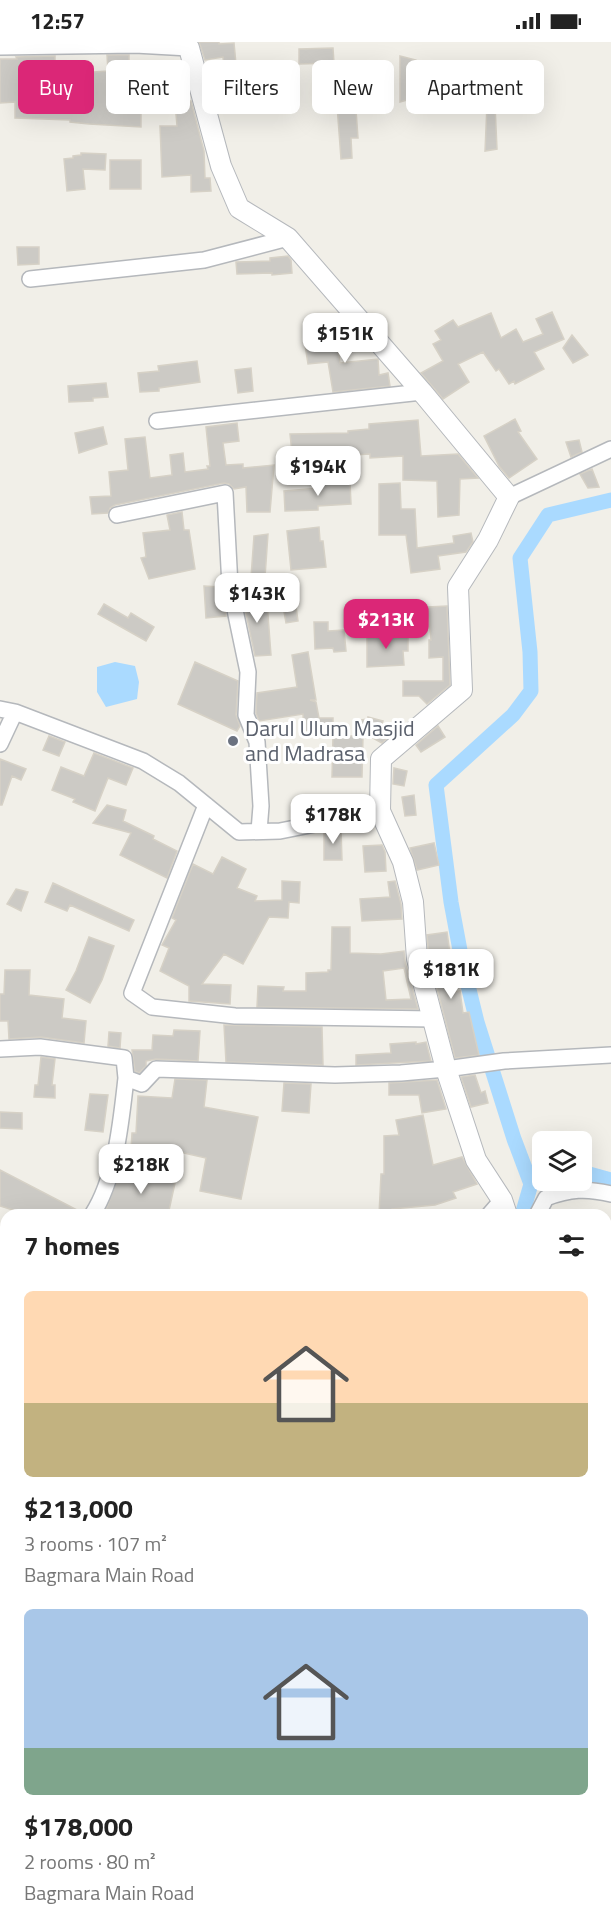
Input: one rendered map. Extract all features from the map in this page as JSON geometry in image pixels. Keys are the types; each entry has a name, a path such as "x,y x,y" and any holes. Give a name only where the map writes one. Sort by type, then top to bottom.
{"street":[{"path":"0,47 188,45 221,166 239,208 288,238 422,392 509,498"},
{"path":"30,279 204,260 288,238"},
{"path":"157,421 422,392"},
{"path":"500,1209 476,1160 446,1069 417,959 413,902 403,862 380,811 381,759 462,690 458,587 488,540 509,498 611,449"},
{"path":"117,515 225,493 230,586 248,672 246,715 256,742 261,806 259,831"},
{"path":"0,744 8,710 143,761 179,783 239,832 280,831 380,811"},
{"path":"206,805 132,993 152,1007 235,1016 433,1019"},
{"path":"0,1050 40,1047 124,1058 126,1078 116,1151 101,1202 96,1209"},
{"path":"126,1078 142,1084 156,1069 335,1075 401,1073 504,1061 611,1055"},
{"path":"540,1209 546,1198 567,1190 600,1191 611,1194"}],"water":[{"path":"115,662 135,666 139,682 137,699 106,707 97,692 97,667"}],"building":[{"path":"199,42 234,43 236,60 223,60 223,57 205,60"},
{"path":"333,48 334,60 312,60 312,64 300,64 299,49"},
{"path":"107,55 129,55 129,60 107,60"},
{"path":"55,56 55,60 18,60 18,114 94,114 94,72 106,71 106,114 141,114 141,127 89,124 70,122 70,120 15,118 15,102 0,103 0,59"},
{"path":"400,56 416,60 406,60 406,100 400,102"},
{"path":"190,101 204,151 205,178 210,178 211,191 191,192 191,175 162,177 160,126 177,126 176,114 190,114"},
{"path":"338,114 356,114 358,138 351,138 352,158 341,159"},
{"path":"487,114 495,114 497,149 485,151"},
{"path":"81,153 106,154 105,170 83,169 85,189 67,191 64,159 73,158"},
{"path":"110,160 141,160 141,189 110,189"},
{"path":"17,247 39,247 39,264 18,265"},
{"path":"288,256 291,260 292,273 237,274 236,262 270,261 270,258"},
{"path":"552,312 564,339 534,352 544,369 515,384 514,381 509,384 499,369 496,371 483,352 458,364 469,382 443,399 421,373 443,361 433,344 441,340 435,331 453,320 458,327 491,313 501,338 516,329 523,342 543,334 536,319"},
{"path":"342,322 344,334 336,335 340,363 378,359 379,375 388,373 390,386 333,392 328,362 308,364 305,345 325,343 323,323"},
{"path":"572,335 588,355 573,363 563,348"},
{"path":"197,361 200,382 159,388 159,391 140,392 138,373 159,371 158,366"},
{"path":"251,368 253,391 238,393 235,370"},
{"path":"106,383 108,397 93,398 93,401 69,402 68,386"},
{"path":"515,419 521,431 518,432 537,459 509,478 499,466 484,436"},
{"path":"418,420 421,456 458,454 478,478 460,479 459,515 438,517 437,481 403,480 403,456 370,458 370,454 336,456 335,453 293,462 290,434 348,433 348,431 369,429 369,424"},
{"path":"237,423 239,441 223,443 226,465 243,464 243,468 274,465 270,512 247,512 246,487 234,489 224,483 115,505 108,513 92,514 90,497 111,496 109,472 128,470 125,439 145,437 150,478 172,475 170,455 183,453 185,472 208,469 207,466 210,466 206,427"},
{"path":"103,427 107,444 79,453 75,433"},
{"path":"579,440 582,452 571,457 566,442"},
{"path":"592,469 599,487 588,488 580,474"},
{"path":"350,482 351,504 318,506 318,510 285,511 284,491 321,488 321,483"},
{"path":"400,483 401,509 415,509 417,548 454,543 453,536 471,533 473,542 466,552 438,556 440,569 411,573 406,535 379,535 379,484"},
{"path":"182,512 184,530 189,530 195,569 149,579 141,558 146,557 143,533 170,530 167,515"},
{"path":"319,527 326,567 291,570 287,531"},
{"path":"268,534 265,577 251,577 254,536"},
{"path":"239,581 247,581 247,605 267,602 271,655 255,656"},
{"path":"204,586 220,587 226,616 206,618"},
{"path":"295,599 298,621 286,623 282,600"},
{"path":"104,604 128,618 131,613 154,627 146,641 98,614"},
{"path":"447,606 450,685 427,704 419,696 403,696 403,681 443,681 443,657 429,658 429,640 431,640 428,607"},
{"path":"314,622 328,622 328,631 344,630 346,651 334,652 333,648 315,649"},
{"path":"408,635 408,651 403,651 404,665 367,667 367,636"},
{"path":"308,652 316,700 310,700 316,702 319,718 333,718 333,729 304,731 303,714 259,721 256,713 257,693 297,687 292,655"},
{"path":"195,662 238,681 236,715 240,726 237,731 178,704"},
{"path":"368,717 383,721 380,729 391,735 382,743 358,730 361,720 368,719"},
{"path":"438,726 445,737 421,752 416,745"},
{"path":"49,736 65,742 59,756 43,750"},
{"path":"333,736 363,736 362,777 332,777"},
{"path":"94,753 133,768 126,785 108,778 95,811 73,802 75,799 52,790 61,767 84,776"},
{"path":"0,759 26,769 21,780 12,776 2,805 0,805"},
{"path":"394,768 407,771 404,786 393,784"},
{"path":"414,795 416,815 405,816 402,797"},
{"path":"107,805 126,810 123,821 154,836 153,839 177,851 167,878 120,855 131,833 93,823"},
{"path":"341,829 342,860 324,860 324,832"},
{"path":"434,843 439,865 417,870 410,848"},
{"path":"382,845 385,852 386,871 365,872 363,846"},
{"path":"222,857 246,869 237,888 257,896 255,901 282,900 282,881 300,882 299,903 289,902 288,918 269,917 243,964 224,954 202,984 231,985 230,1004 189,1001 189,986 160,971 169,948 162,945 176,920 172,918 193,864 213,874"},
{"path":"395,881 402,919 362,921 360,899 390,897 388,882"},
{"path":"53,883 134,920 129,931 70,905 67,911 45,902"},
{"path":"16,889 28,892 21,911 7,904"},
{"path":"332,927 350,927 350,953 381,954 404,951 418,1009 257,1007 258,986 284,987 283,991 306,991 306,973 331,970","holes":["404,968 411,999 386,1000 383,971"]},
{"path":"447,932 451,961 445,962 449,993 460,991 463,1013 469,1012 479,1055 455,1058 429,957 427,935"},
{"path":"89,937 114,946 102,980 90,1003 66,990"},
{"path":"5,970 30,970 29,995 64,999 62,1018 86,1021 84,1043 41,1037 9,1039 8,1021 0,1021 0,994 4,994"},
{"path":"224,1025 322,1027 323,1065 226,1062"},
{"path":"174,1030 200,1031 198,1061 156,1059 146,1061 146,1066 139,1073 135,1071 132,1050 152,1050 153,1035 173,1036"},
{"path":"109,1032 121,1033 120,1048 108,1046"},
{"path":"416,1042 416,1044 426,1042 431,1061 356,1065 356,1055 391,1053 390,1044"},
{"path":"41,1057 55,1059 52,1085 55,1085 55,1098 34,1097 35,1085 38,1085"},
{"path":"475,1075 481,1093 485,1091 488,1103 471,1107 461,1077"},
{"path":"175,1079 207,1080 204,1107 258,1117 241,1199 200,1191 206,1158 175,1151 174,1155 131,1149 132,1133 136,1133 138,1096 172,1098"},
{"path":"437,1080 446,1109 422,1113 419,1095 389,1095 389,1083"},
{"path":"284,1083 311,1084 309,1113 282,1111"},
{"path":"90,1094 108,1095 103,1132 85,1130"},
{"path":"0,1112 22,1113 22,1129 0,1128"},
{"path":"423,1115 433,1165 462,1157 477,1184 453,1192 456,1198 435,1205 379,1209 381,1174 384,1174 384,1136 399,1135 396,1120"},
{"path":"0,1170 75,1209 10,1209 0,1206"},
{"path":"121,1170 175,1183 169,1209 106,1209"}],"waterway":[{"path":"531,1184 514,1139 477,1022 462,961 451,902 436,785 513,715 531,691 530,652 520,558 548,515 611,500"},
{"path":"592,1175 611,1180"},
{"path":"524,1209 532,1183"}],"place":[{"name":"Darul Ulum Masjid and Madrasa","path":"233,741"}]}
